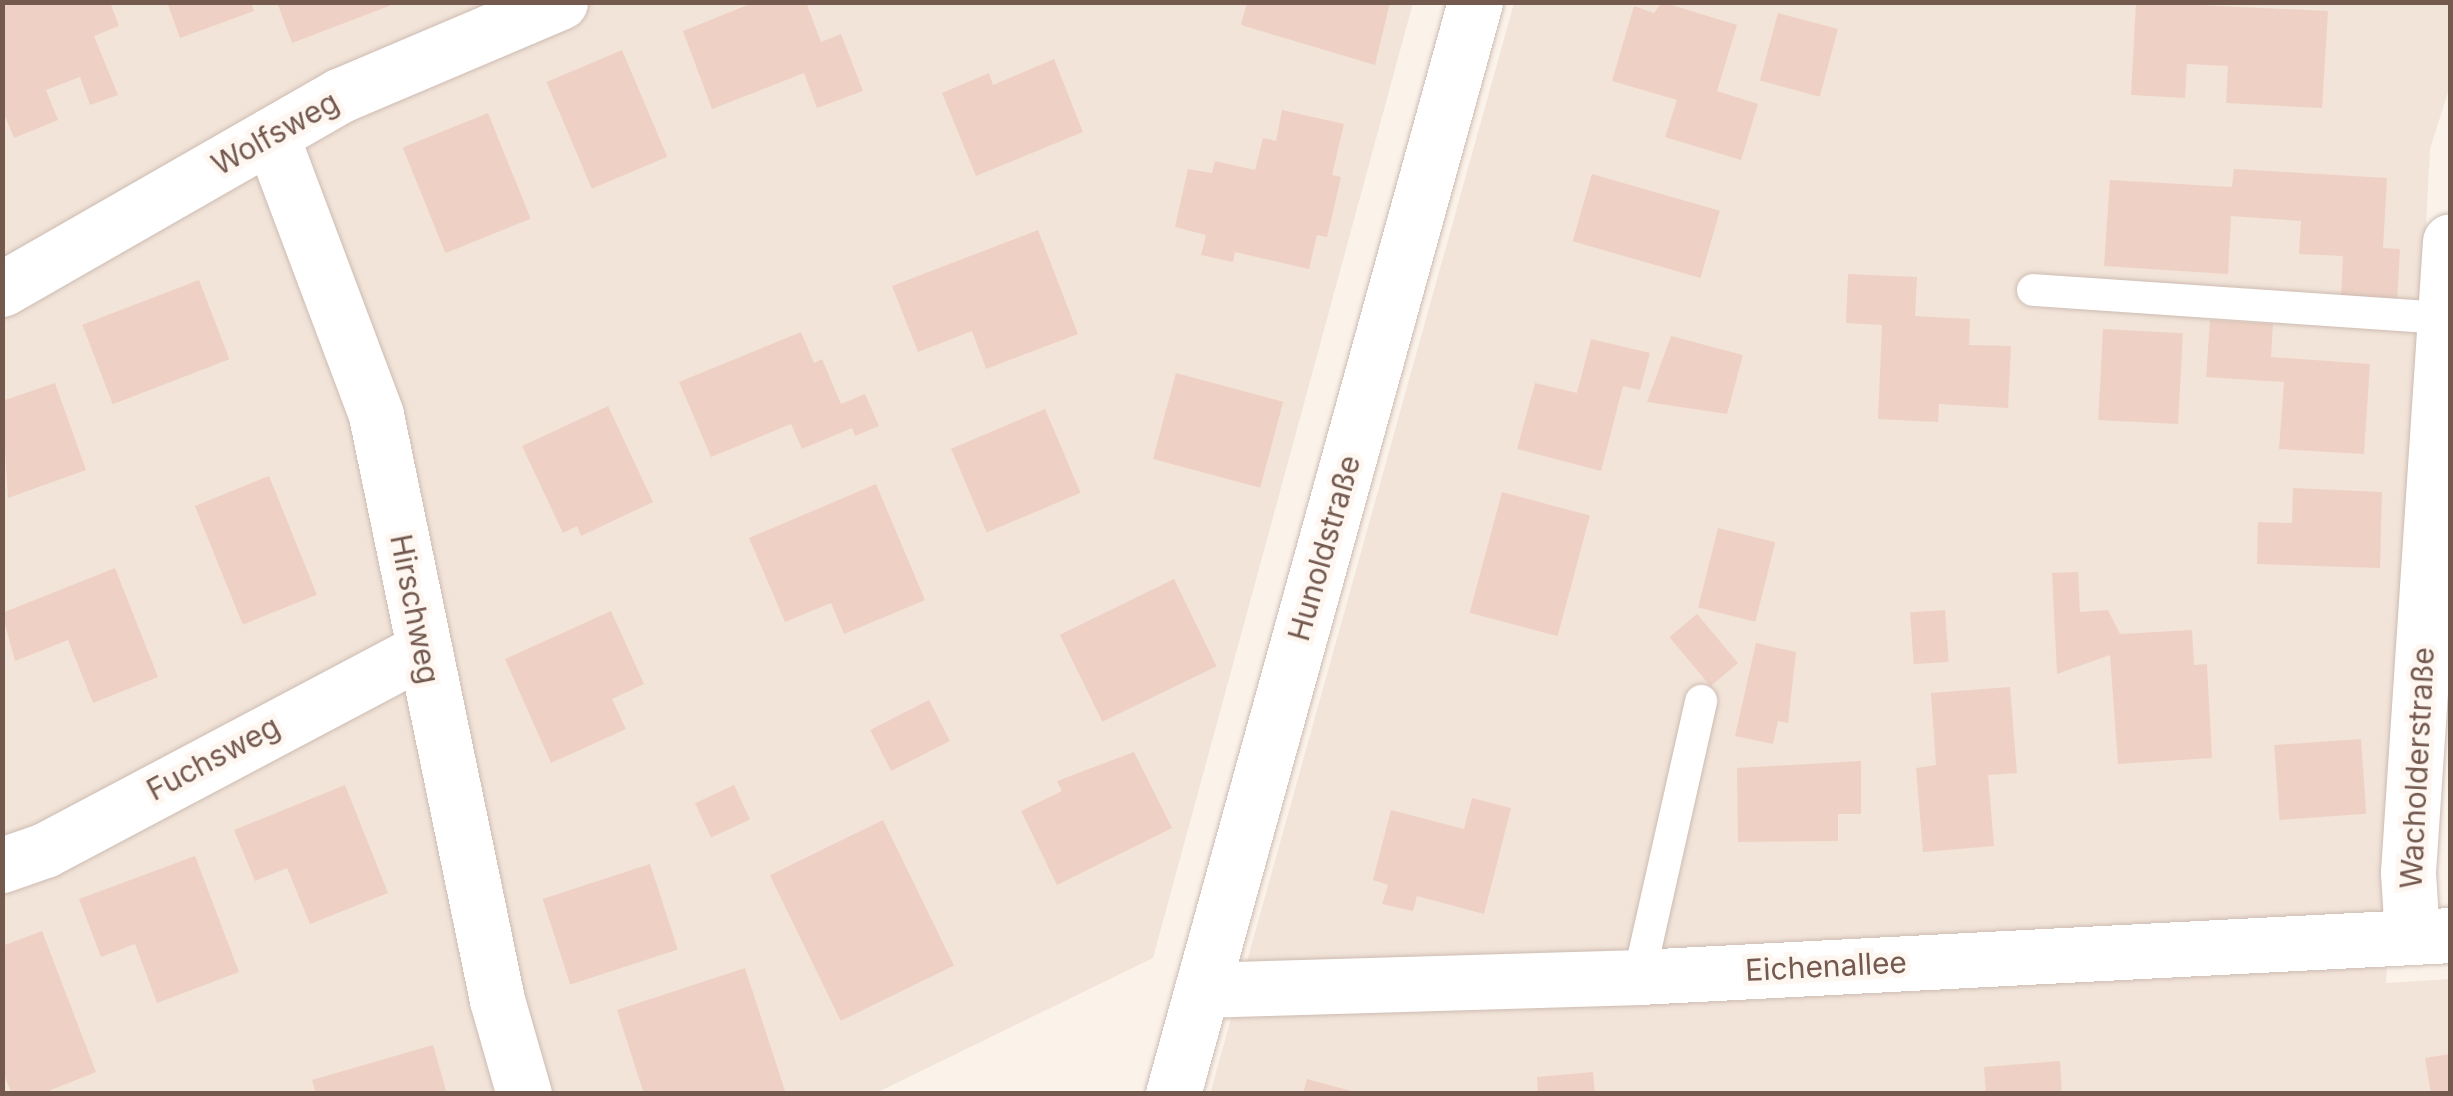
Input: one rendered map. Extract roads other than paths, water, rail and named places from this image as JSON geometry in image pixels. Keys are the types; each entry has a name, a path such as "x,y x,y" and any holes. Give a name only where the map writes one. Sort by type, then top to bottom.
{"street":[{"name":"Wolfsweg","path":"2,288 341,94 560,2"},
{"name":"Hunoldstraße","path":"1174,1094 1476,2"},
{"name":"Hirschweg","path":"270,135 376,415 497,1000 524,1094"},
{"name":"Wacholderstraße","path":"2431,936 2408,872 2450,241"},
{"name":"Fuchsweg","path":"2,865 46,850 423,650"},
{"name":"Eichenallee","path":"1202,990 1640,976 2431,936"}],"lane":[{"path":"2033,290 2442,318"},
{"path":"1640,976 1701,701"}]}
